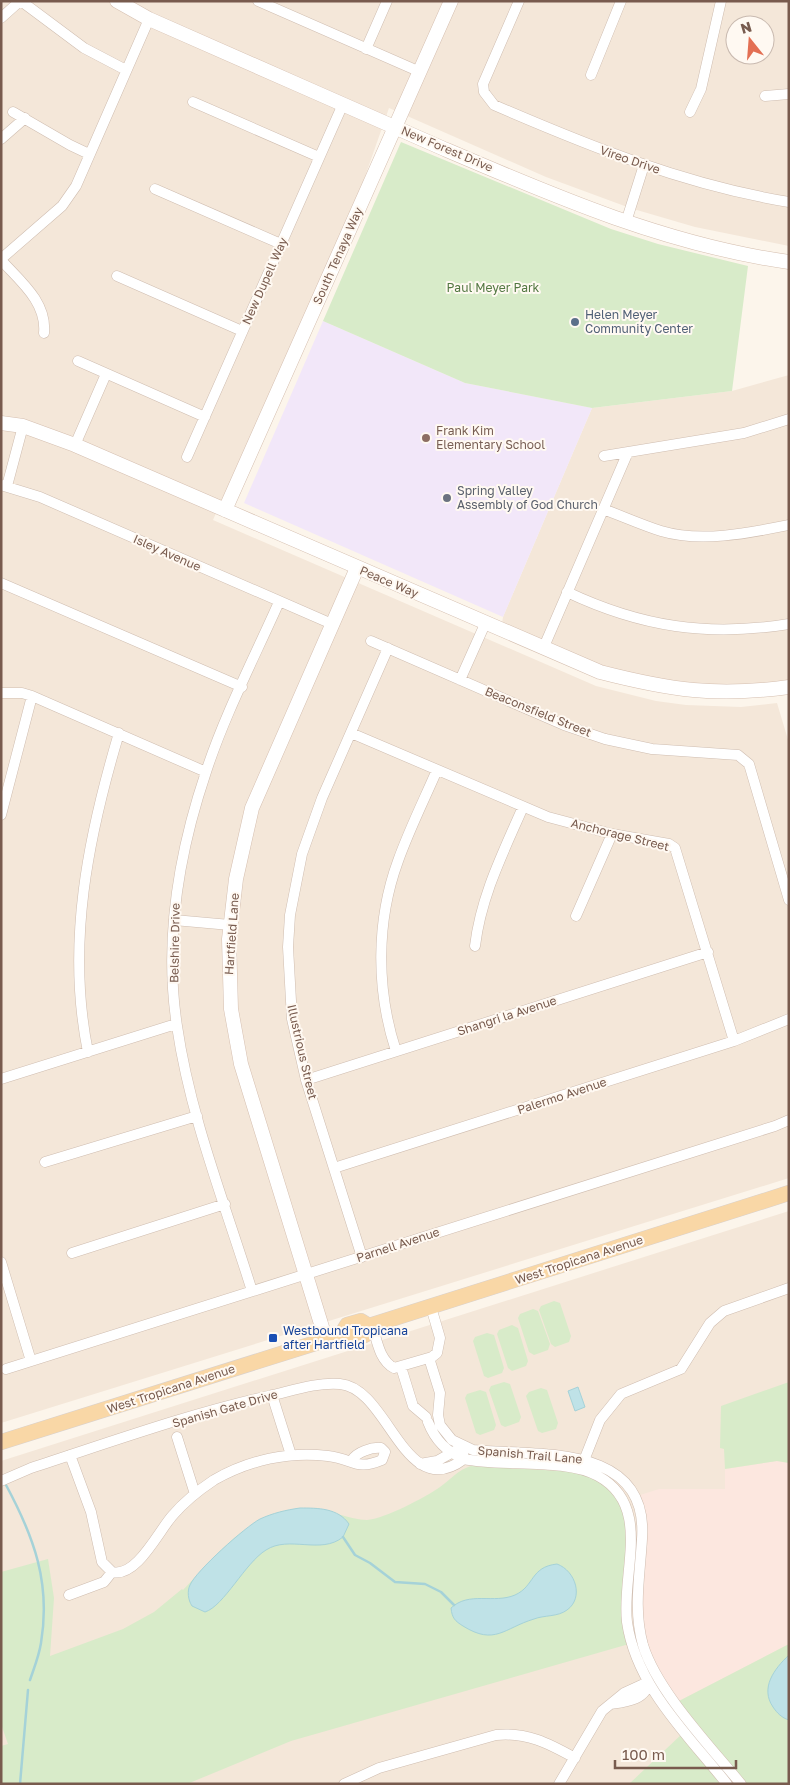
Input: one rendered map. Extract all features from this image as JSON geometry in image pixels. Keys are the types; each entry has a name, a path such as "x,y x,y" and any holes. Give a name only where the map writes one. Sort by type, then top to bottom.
{"main road":[{"name":"West Tropicana Avenue","path":"1,1442 333,1337 351,1339 365,1335 371,1326 789,1193"}],"street":[{"path":"1,18 21,1 52,27 84,48 126,70"},
{"name":"New Forest Drive","path":"117,1 149,19 541,190 626,222 691,241 789,262"},
{"path":"258,1 418,72"},
{"path":"366,49 387,1"},
{"name":"South Tenaya Way","path":"225,510 451,1"},
{"name":"Vireo Drive","path":"519,1 483,84 484,92 494,104 585,144 644,165 702,184 789,202"},
{"path":"591,75 622,1"},
{"path":"690,112 701,89 721,1"},
{"path":"44,332 45,320 42,307 1,259 62,206 76,186 149,19"},
{"path":"765,96 789,94"},
{"path":"193,102 319,157"},
{"name":"New Dupell Way","path":"187,457 343,104"},
{"path":"14,112 89,154"},
{"path":"1,139 25,118"},
{"path":"626,222 644,165"},
{"path":"155,189 281,244"},
{"path":"117,276 242,331"},
{"path":"78,362 205,417"},
{"path":"75,444 106,374"},
{"path":"604,456 744,433 789,420"},
{"name":"Peace Way","path":"1,422 22,426 75,444 485,624 600,672 659,687 740,693 788,689"},
{"path":"4,486 22,426"},
{"path":"543,649 628,452"},
{"name":"Isley Avenue","path":"4,486 40,497 332,624"},
{"path":"603,509 662,531 688,536 721,535 789,525"},
{"name":"Hartfield Lane","path":"333,1337 306,1274 241,1064 228,980 230,925 236,879 252,808 357,568"},
{"path":"1,583 242,687"},
{"path":"567,592 592,604 634,619 674,628 751,630 789,624"},
{"name":"Belshire Drive","path":"252,1291 188,1086 176,1024 172,958 176,893 189,830 206,772 279,602"},
{"path":"460,680 485,624"},
{"name":"Beaconsfield Street","path":"371,641 564,725 605,739 652,749 738,755 745,759 749,764 789,900"},
{"name":"Illustrious Street","path":"362,1257 306,1080 292,1020 289,996 288,946 290,915 302,854 322,798 388,648"},
{"path":"1,693 32,696 206,772"},
{"path":"1,813 32,696"},
{"name":"Anchorage Street","path":"351,733 523,807 612,834 669,844 675,848 734,1041"},
{"path":"88,1052 81,1021 78,961 83,885 103,789 119,734"},
{"path":"396,1051 383,997 381,943 391,882 398,860 437,770"},
{"path":"475,946 478,924 488,888 523,807"},
{"path":"576,916 612,834"},
{"path":"174,920 230,925"},
{"name":"Shangri la Avenue","path":"306,1080 708,952"},
{"name":"Palermo Avenue","path":"334,1168 734,1041 789,1019"},
{"path":"1,1079 176,1024"},
{"path":"44,1162 197,1116"},
{"name":"Parnell Avenue","path":"6,1369 789,1120"},
{"path":"72,1252 225,1204"},
{"path":"1,1262 31,1361"},
{"path":"581,1469 600,1420 621,1394 681,1369 710,1323 724,1311 789,1288"},
{"path":"371,1326 384,1359 391,1366 401,1367 429,1358 438,1351 440,1338 431,1307"},
{"name":"Spanish Trail Lane","path":"429,1358 440,1393 438,1415 440,1425 447,1436 462,1447 473,1450 584,1458 604,1467 619,1477 631,1492 639,1510 643,1528 637,1593 638,1620 644,1647 654,1671 668,1693 741,1784"},
{"name":"Spanish Trail Lane","path":"401,1367 413,1406 427,1420 434,1436 451,1453 464,1459 581,1469 599,1476 611,1485 622,1498 628,1513 632,1537 626,1593 627,1622 634,1650 648,1682 727,1784"},
{"name":"Spanish Gate Drive","path":"1,1481 31,1468 70,1455 219,1409 272,1395 331,1384 344,1384 356,1388 369,1400 406,1452 420,1464"},
{"path":"272,1395 291,1455"},
{"path":"177,1437 195,1494"},
{"path":"462,1447 464,1459 443,1468 431,1468 420,1464 437,1461 462,1447"},
{"path":"70,1455 91,1512 102,1562 112,1572"},
{"path":"69,1595 104,1582 112,1572 126,1570 144,1555 173,1515 195,1494 239,1468 264,1460 291,1455 318,1455 352,1460"},
{"path":"559,1784 599,1716 610,1704 640,1696 647,1690 648,1682"},
{"path":"344,1784 379,1768 496,1735 516,1734 535,1738 575,1758"}],"shaded area":[{"path":"1,1 789,1 789,246 695,227 630,208 546,177 389,108 362,185 213,520 596,686 656,701 686,705 741,707 777,703 789,743 789,1178 1,1423"},
{"name":"Frank Kim Elementary School","path":"323,321 465,383 592,408 503,617 244,503"},
{"path":"789,375 789,692 659,687 501,631 503,617 592,408 732,391"},
{"path":"789,1211 789,1784 1,1784 1,1461"},
{"path":"777,1461 789,1463 789,1644 679,1701 657,1669 647,1646 641,1607 646,1528 637,1496 659,1489 725,1489 725,1469"}],"green space":[{"name":"Paul Meyer Park","path":"401,142 611,229 658,244 748,266 732,391 592,408 465,383 323,321"},
{"path":"554,1301 560,1303 571,1336 569,1342 555,1347 551,1344 539,1310 541,1306"},
{"path":"533,1309 538,1311 550,1344 548,1350 534,1355 529,1352 518,1318 520,1314"},
{"path":"512,1325 518,1328 528,1361 526,1366 512,1371 508,1368 497,1334 499,1330"},
{"path":"487,1333 494,1335 504,1368 502,1373 488,1378 484,1376 473,1341 475,1337"},
{"path":"504,1382 510,1384 521,1417 519,1422 505,1427 501,1425 489,1390 491,1386"},
{"path":"789,1382 789,1463 777,1461 725,1469 724,1449 720,1448 721,1406"},
{"path":"541,1388 547,1390 558,1423 556,1429 542,1433 538,1431 526,1396 529,1392"},
{"path":"480,1390 486,1392 496,1425 494,1430 480,1435 476,1433 465,1398 467,1394"},
{"path":"471,1466 580,1472 601,1482 615,1493 623,1511 628,1547 629,1644 291,1741 187,1784 1,1784 1,1746 8,1744 1,1724 1,1572 48,1559 54,1598 50,1656 123,1629 154,1612 183,1590 239,1534 255,1523 272,1515 290,1509 311,1508 360,1520 374,1519 405,1507 440,1487 458,1472"},
{"path":"789,1644 789,1784 745,1784 679,1701"},
{"path":"683,1733 722,1784 629,1784"}],"water":[{"path":"578,1387 585,1407 575,1411 568,1391"},
{"path":"300,1508 327,1510 339,1515 349,1524 343,1537 325,1545 285,1544 266,1550 250,1564 220,1602 205,1612 192,1606 188,1596 190,1585 201,1570 222,1550 260,1519"},
{"path":"557,1564 569,1572 576,1585 575,1599 567,1610 555,1615 538,1618 492,1635 474,1632 460,1624 453,1617 451,1608 458,1603 466,1600 515,1595 526,1587 542,1569"},
{"path":"789,1655 789,1720 778,1713 769,1700 768,1686 778,1666"}],"waterway":[{"path":"6,1485 25,1523 38,1561 42,1580 44,1621 38,1657 30,1680"},
{"path":"343,1537 355,1555 370,1563 395,1582 425,1584 441,1592 454,1605"},
{"path":"20,1784 28,1690"}],"place":[{"name":"Helen Meyer Community Center","path":"575,322"},
{"name":"Frank Kim Elementary School","path":"426,438"},
{"name":"Spring Valley Assembly of God Church","path":"447,498"},
{"name":"Westbound Tropicana after Hartfield","path":"273,1338"}]}
